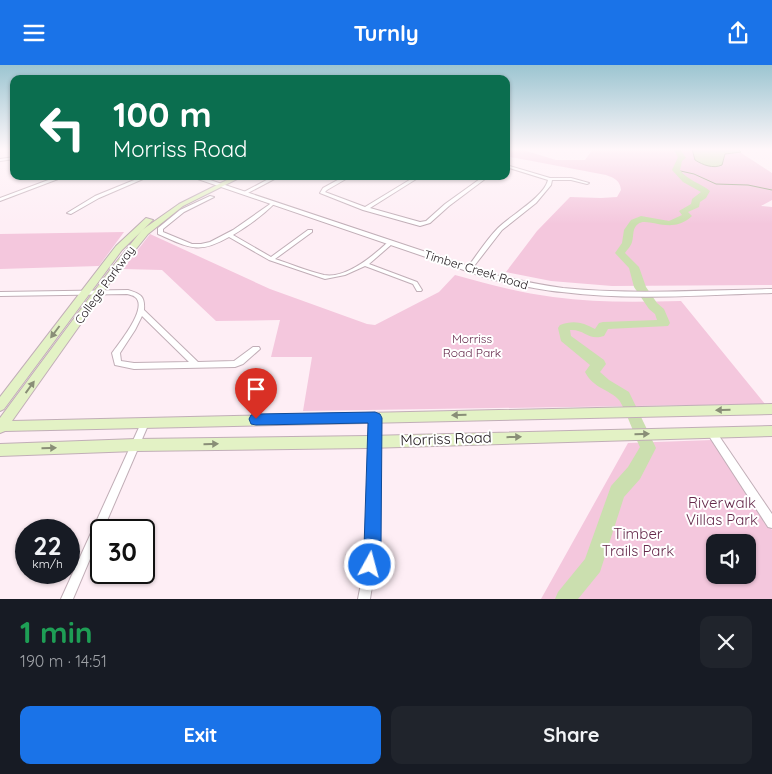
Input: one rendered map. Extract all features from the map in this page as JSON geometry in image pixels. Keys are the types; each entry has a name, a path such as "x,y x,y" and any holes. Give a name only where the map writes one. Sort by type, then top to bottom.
{"main road":[{"name":"College Parkway","path":"0,427 145,232 180,205 220,180"},
{"name":"College Parkway","path":"0,406 119,249 137,230 175,202 228,180"},
{"name":"Morriss Road","path":"0,427 772,409"},
{"name":"Morriss Road","path":"0,449 772,431"}],"street":[{"path":"533,174 550,179 571,179 587,183"},
{"path":"468,269 500,229 534,202 549,184 550,179"},
{"path":"0,200 52,180"},
{"path":"69,213 92,199 138,180"},
{"name":"Timber Creek Road","path":"204,180 468,269 538,289 591,294 772,291"},
{"path":"244,193 270,180"},
{"path":"342,180 325,189 322,193 365,209 424,224 482,180"},
{"path":"365,209 413,180"},
{"path":"212,197 182,211 160,229 160,233 193,246 229,235 248,224 274,203"},
{"path":"270,259 310,231"},
{"path":"229,235 270,259 325,277 334,277 364,264 390,243"},
{"path":"364,264 415,283 419,290"},
{"path":"0,295 128,292 138,295 142,301 142,312 116,353 118,363 134,366 238,363 256,349"},
{"path":"142,312 194,364"},
{"path":"364,599 373,548 375,418"},
{"path":"67,599 145,423"},
{"path":"712,433 772,523"}],"green space":[{"path":"600,174 772,174 772,200 761,206 772,207 772,285 612,286 551,281 506,272 537,231 570,197 617,197 621,190 620,184 612,177"},
{"path":"124,232 99,266 0,269 0,234"},
{"name":"Morriss Road Park","path":"150,234 270,289 367,324 375,325 439,292 455,275 516,291 569,299 617,302 681,301 765,404 303,411 312,357 271,357 280,320 216,321 162,270 123,269"},
{"name":"Timber Trails Park","path":"712,440 772,530 772,599 541,599 628,443"}],"waterway":[{"path":"565,599 593,565 617,492 634,473 648,448 624,396 604,384 592,372 599,364 565,338 564,328 579,327 593,334 600,333 603,326 664,323 660,312 653,306 640,287 634,267 620,253 627,243 629,230 634,222 641,219 669,224 677,222 687,216 683,211 696,205 695,201 703,196 706,191 689,183 679,174"},
{"path":"694,174 716,184 748,185 772,190"}],"route":[{"path":"256,419 375,418 373,548 370,565"}],"park label":[{"name":"Riverwalk Villas Park","path":"722,512"}]}
